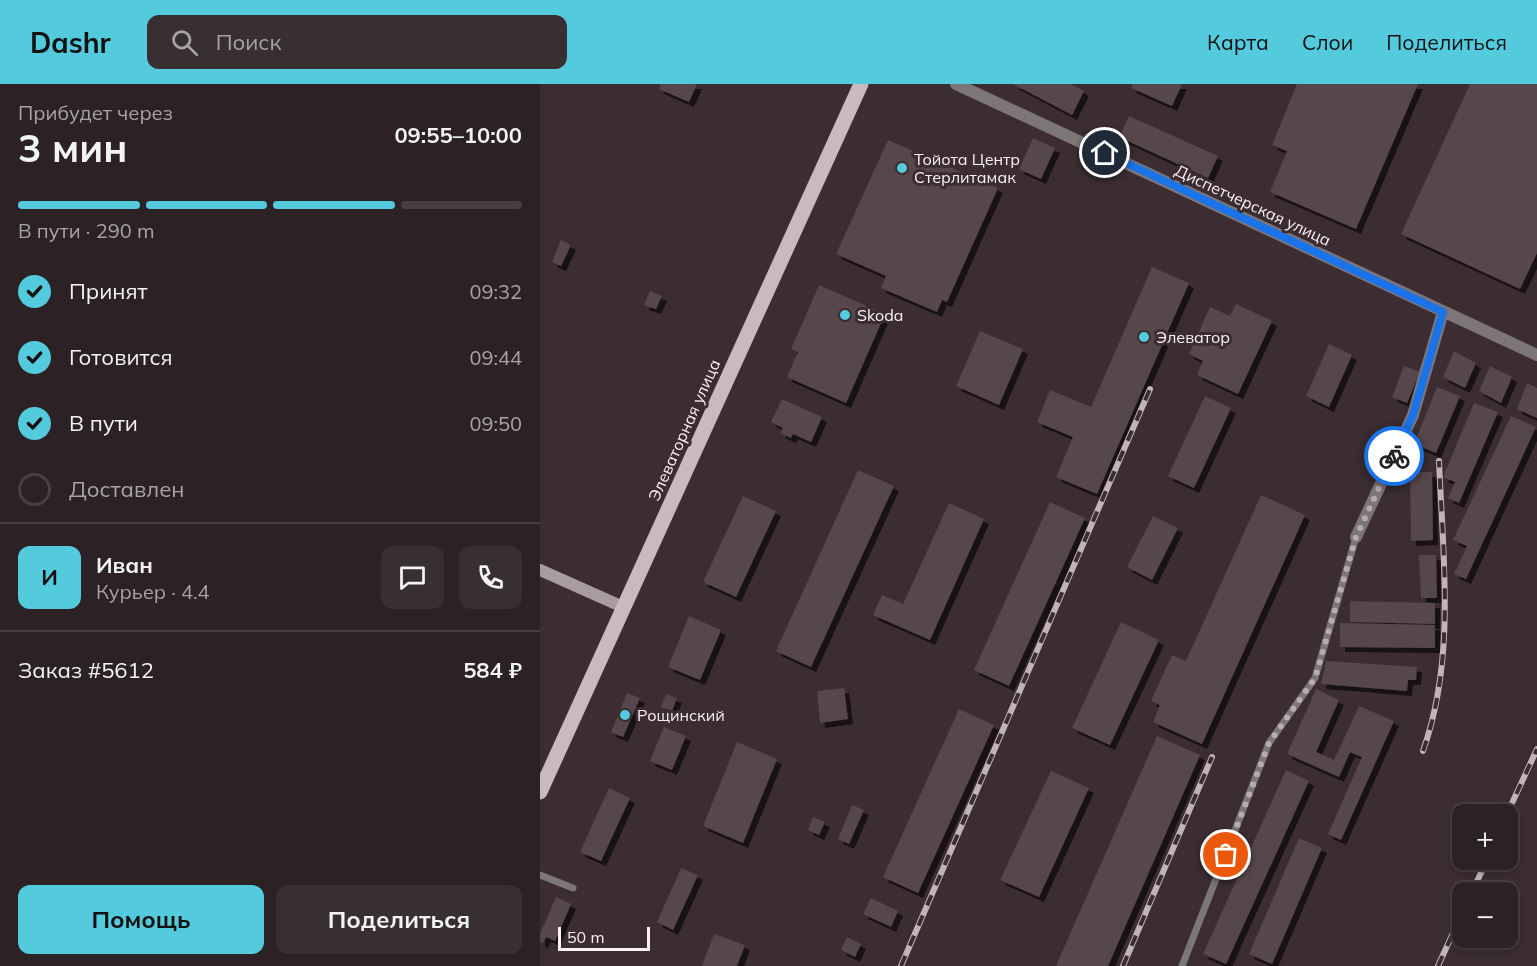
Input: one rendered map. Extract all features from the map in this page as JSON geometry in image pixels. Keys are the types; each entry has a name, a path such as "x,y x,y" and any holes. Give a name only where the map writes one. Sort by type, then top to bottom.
{"main road":[{"name":"Элеваторная улица","path":"541,789 861,84"}],"street":[{"name":"Диспетчерская улица","path":"956,84 1537,355"},
{"path":"1356,537 1413,415 1443,312"},
{"path":"540,570 623,607"}],"lane":[{"path":"1182,966 1269,743 1315,678 1356,537"},
{"path":"540,875 573,888"}],"building":[{"path":"661,84 697,84 689,102 659,89"},
{"path":"1013,84 1071,84 1084,91 1072,115"},
{"path":"1133,84 1182,84 1172,106 1131,88"},
{"path":"1297,84 1418,84 1356,229 1270,192 1287,151 1272,145"},
{"path":"1470,84 1537,84 1537,253 1520,289 1401,234"},
{"path":"1129,116 1218,156 1208,178 1119,137"},
{"path":"1033,138 1055,148 1041,179 1019,169"},
{"path":"888,140 998,188 947,302 942,300 937,312 881,288 886,276 836,254"},
{"path":"561,240 571,245 561,266 552,262"},
{"name":"Элеватор","path":"1152,267 1189,283 1097,494 1056,477 1073,437 1037,422 1050,390 1091,407"},
{"path":"819,285 885,314 846,403 787,377 798,352 791,349"},
{"path":"650,291 662,296 656,309 644,305"},
{"path":"1236,304 1272,321 1238,394 1197,375 1203,361 1189,354 1210,307 1230,316"},
{"path":"980,331 1023,349 999,405 956,386"},
{"path":"1329,344 1352,355 1329,407 1306,396"},
{"path":"1454,351 1476,363 1465,388 1443,377"},
{"path":"1404,366 1420,372 1407,403 1392,397"},
{"path":"1490,366 1512,377 1501,403 1479,391"},
{"path":"1527,383 1537,388 1537,418 1517,409"},
{"path":"1437,387 1460,396 1436,453 1414,444"},
{"path":"1205,396 1231,408 1194,488 1168,476"},
{"path":"782,399 822,417 811,442 793,434 791,438 780,433 783,428 771,422"},
{"path":"1474,403 1498,412 1459,503 1448,498 1455,482 1443,477"},
{"path":"1511,416 1536,427 1466,579 1454,574 1467,546 1453,540"},
{"path":"858,470 894,486 811,667 776,651"},
{"path":"1410,472 1432,472 1433,540 1411,541"},
{"path":"1261,495 1305,515 1202,744 1153,722 1160,705 1151,701 1172,655 1186,661"},
{"path":"743,496 776,511 736,597 703,582"},
{"path":"1050,502 1085,518 1009,686 974,670"},
{"path":"949,503 984,519 930,640 873,615 882,595 903,604"},
{"path":"1153,516 1178,528 1152,580 1127,567"},
{"path":"1419,555 1436,555 1437,598 1421,598"},
{"path":"1350,601 1435,603 1435,624 1350,622"},
{"path":"689,616 721,630 700,680 668,667"},
{"path":"1121,622 1159,640 1110,745 1072,728"},
{"path":"1340,623 1435,625 1435,648 1340,647"},
{"path":"1326,661 1417,667 1416,680 1408,680 1407,691 1321,684"},
{"path":"844,688 848,719 820,723 817,691"},
{"path":"1316,689 1339,700 1316,752 1334,760 1359,706 1394,721 1341,840 1328,834 1362,757 1350,752 1339,777 1287,754"},
{"path":"627,693 640,698 623,737 611,732"},
{"path":"666,694 677,698 672,711 661,707"},
{"path":"959,709 994,725 918,893 883,877"},
{"path":"664,727 686,736 672,770 650,761"},
{"path":"1157,736 1200,755 1108,966 1056,966"},
{"path":"737,742 777,759 743,843 703,826"},
{"path":"1286,770 1309,781 1226,964 1203,954"},
{"path":"1051,771 1089,788 1039,897 1000,880"},
{"path":"609,788 630,798 601,861 580,852"},
{"path":"852,805 864,810 849,844 838,839"},
{"path":"813,817 825,822 819,835 808,830"},
{"path":"1299,838 1322,848 1272,964 1249,954"},
{"path":"681,868 698,875 673,930 657,922"},
{"path":"556,897 571,904 555,941 546,937 543,943 540,942 540,934"},
{"path":"871,898 898,911 891,927 863,914"},
{"path":"714,934 745,945 737,966 702,966"},
{"path":"847,937 861,944 855,957 841,950"}],"railway":[{"path":"901,966 1150,389"},
{"path":"1423,751 1433,716 1444,644 1444,571 1439,461"},
{"path":"1512,804 1537,749"},
{"path":"1123,966 1212,757"},
{"path":"1477,882 1482,870"},
{"path":"1438,966 1452,935"}],"way so far":[{"path":"1226,855 1269,743 1315,678 1356,537 1394,456"}],"place":[{"name":"Тойота Центр Стерлитамак","path":"902,168"},
{"name":"Skoda","path":"845,315"},
{"name":"Элеватор","path":"1144,337"},
{"name":"Рощинский","path":"625,715"}],"route":[{"path":"1105,153 1443,312 1413,415 1394,456"}]}
